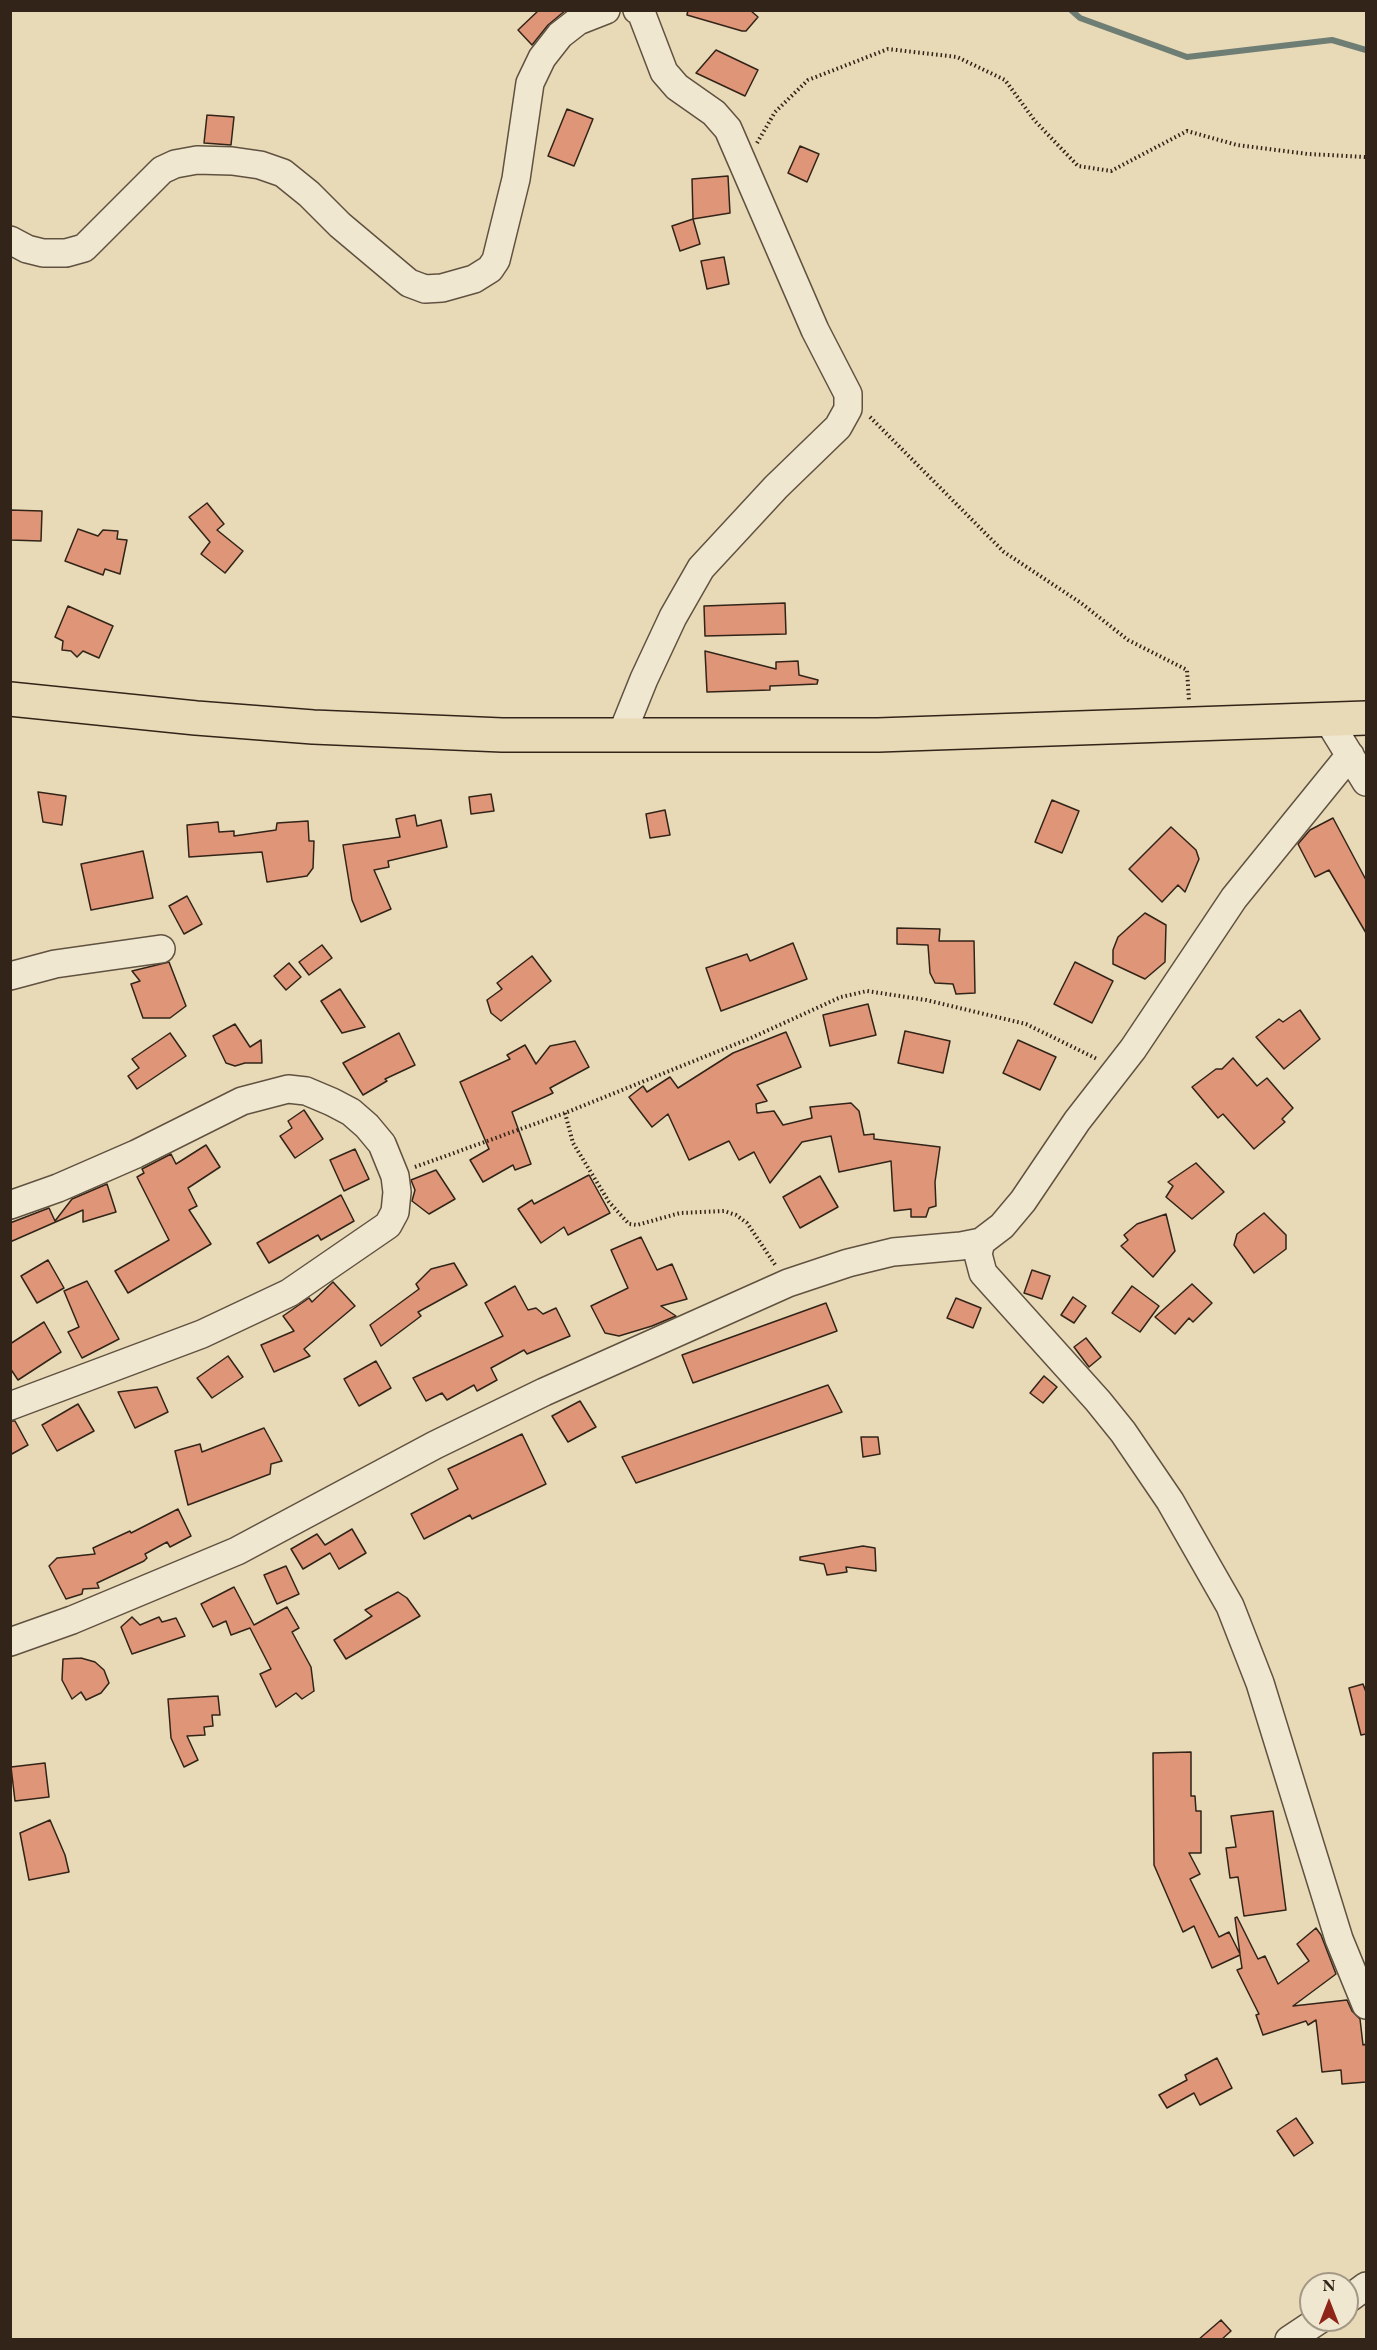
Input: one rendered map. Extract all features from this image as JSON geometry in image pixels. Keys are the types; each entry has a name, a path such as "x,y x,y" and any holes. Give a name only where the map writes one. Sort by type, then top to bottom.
{"highway":[{"path":"10,699 196,718 313,727 501,735 879,735 1366,718"}],"street":[{"path":"10,240 27,249 43,253 66,253 84,248 162,170 175,164 197,160 232,161 260,165 283,173 409,283 425,289 442,288 474,279 490,269 496,260 516,179 530,83 542,58 560,35 578,21 606,10"},
{"path":"621,736 668,627 701,568 776,487 838,427 848,409 848,394 815,330 728,129 714,113 677,87 664,72 641,12 637,10"},
{"path":"1328,720 1366,782"},
{"path":"1350,756 1234,898 1118,1070 1077,1121 1014,1213 981,1242 978,1254 983,1273 1123,1432 1170,1501 1230,1606 1260,1683 1339,1939 1366,2005"},
{"path":"10,976 55,964 161,949"},
{"path":"10,1205 58,1188 136,1154 242,1101 288,1089 306,1091 351,1112 382,1144 395,1176 397,1192 395,1212 388,1225 289,1293 202,1334 10,1406"},
{"path":"10,1642 72,1620 237,1551 435,1445 544,1392 788,1283 848,1263 892,1252 981,1242"}],"path":[{"path":"744,167 775,112 808,80 888,49 957,57 1005,80 1035,121 1078,166 1111,171 1186,131 1237,145 1308,154 1366,157"},
{"path":"848,394 1004,552 1081,603 1128,640 1187,670 1192,725"},
{"path":"395,1176 442,1156 565,1113 751,1038 841,997 867,991 926,1000 1026,1024 1118,1070"},
{"path":"565,1113 573,1143 609,1202 629,1224 637,1225 699,1211 724,1211 736,1215 747,1223 788,1283"}],"building":[{"path":"539,10 566,10 548,25 532,45 518,30"},
{"path":"688,10 750,10 758,17 746,31 742,31 687,15"},
{"path":"716,50 758,70 745,96 696,73"},
{"path":"567,109 593,119 574,166 548,156"},
{"path":"207,115 234,117 231,145 204,143"},
{"path":"800,146 819,154 807,182 788,173"},
{"path":"728,176 730,213 693,219 692,179"},
{"path":"693,219 700,244 680,251 672,226"},
{"path":"724,257 729,284 707,289 701,261"},
{"path":"207,503 224,524 217,530 243,551 225,573 201,554 210,542 189,517"},
{"path":"10,510 42,511 41,541 10,540"},
{"path":"78,529 98,536 103,530 118,531 117,539 127,540 120,574 105,569 103,575 65,561"},
{"path":"785,603 786,634 705,636 704,606"},
{"path":"68,606 113,626 99,658 83,651 77,657 71,651 62,650 63,641 55,637"},
{"path":"705,651 776,669 776,662 798,661 799,675 818,680 817,684 770,686 770,690 707,692"},
{"path":"38,792 66,796 62,825 43,822"},
{"path":"491,794 494,811 471,814 469,797"},
{"path":"1052,800 1079,811 1062,853 1035,842"},
{"path":"665,810 670,835 650,838 646,814"},
{"path":"415,815 417,826 441,820 447,847 388,861 389,867 374,870 391,909 361,922 352,900 343,845 400,837 396,819"},
{"path":"1333,818 1366,880 1366,933 1329,870 1315,877 1298,844 1310,830"},
{"path":"308,821 309,841 314,841 313,868 307,876 267,882 262,852 189,857 187,825 218,822 219,832 234,831 234,836 276,830 277,823"},
{"path":"1171,827 1196,850 1199,859 1185,892 1178,885 1162,902 1129,869"},
{"path":"143,851 153,898 91,910 81,864"},
{"path":"187,896 202,924 184,934 169,906"},
{"path":"1145,913 1166,925 1165,962 1145,979 1113,964 1113,950 1118,937"},
{"path":"897,928 940,929 939,941 974,941 975,993 956,994 953,984 935,983 930,973 928,945 897,944"},
{"path":"793,943 807,979 721,1011 706,968 747,954 750,961"},
{"path":"322,945 332,958 309,975 299,962"},
{"path":"532,956 551,981 501,1021 491,1013 487,1000 502,989 497,983"},
{"path":"169,962 186,1006 170,1018 143,1018 131,984 140,981 132,971"},
{"path":"1075,962 1113,981 1092,1023 1054,1004"},
{"path":"289,963 301,977 286,990 274,976"},
{"path":"340,989 365,1027 342,1033 321,1001"},
{"path":"868,1004 876,1035 830,1046 823,1015"},
{"path":"1300,1010 1320,1039 1284,1069 1256,1037 1279,1019 1283,1022"},
{"path":"235,1024 250,1047 261,1040 262,1063 245,1063 235,1066 226,1063 213,1036"},
{"path":"905,1031 950,1041 943,1073 898,1063"},
{"path":"786,1032 801,1067 757,1085 767,1101 756,1104 757,1113 774,1111 783,1125 812,1118 810,1107 851,1103 859,1111 864,1135 874,1134 874,1139 940,1147 935,1182 936,1206 929,1208 926,1217 911,1217 911,1209 894,1211 891,1161 839,1172 831,1136 802,1142 770,1183 754,1152 739,1160 729,1141 689,1160 668,1114 652,1127 629,1097 643,1086 647,1092 670,1077 678,1088 733,1053"},
{"path":"170,1033 186,1056 137,1089 128,1076 139,1068 132,1059"},
{"path":"399,1033 415,1065 385,1079 387,1081 363,1095 343,1063"},
{"path":"1018,1040 1056,1057 1040,1090 1003,1073"},
{"path":"575,1041 589,1067 550,1088 553,1093 512,1112 531,1164 515,1170 513,1165 483,1182 470,1160 489,1149 460,1082 510,1059 507,1055 525,1045 536,1064 550,1046"},
{"path":"1233,1058 1257,1086 1267,1078 1293,1108 1282,1119 1285,1122 1254,1149 1223,1114 1218,1118 1192,1087 1216,1069 1222,1069"},
{"path":"304,1110 323,1139 295,1158 280,1136 292,1128 288,1121"},
{"path":"206,1145 220,1167 188,1188 197,1206 189,1210 211,1244 128,1293 115,1271 169,1240 137,1177 144,1173 142,1169 171,1154 176,1164"},
{"path":"355,1149 369,1179 344,1191 330,1160"},
{"path":"1196,1163 1224,1192 1192,1219 1166,1197 1173,1186 1168,1182"},
{"path":"436,1170 455,1199 429,1214 412,1201 415,1190 411,1180"},
{"path":"589,1175 610,1213 568,1235 564,1227 541,1243 518,1209 532,1200 534,1204"},
{"path":"820,1176 838,1207 800,1228 783,1197"},
{"path":"107,1184 116,1212 83,1222 83,1210 10,1242 10,1223 49,1208 55,1221 72,1199"},
{"path":"341,1195 354,1221 321,1240 318,1235 269,1263 257,1243"},
{"path":"1264,1213 1286,1235 1286,1249 1254,1273 1234,1245 1237,1234"},
{"path":"1166,1214 1175,1251 1153,1277 1121,1246 1128,1240 1124,1235 1137,1224"},
{"path":"641,1237 657,1270 672,1264 687,1299 661,1306 676,1316 652,1326 619,1336 605,1333 591,1306 628,1288 611,1250"},
{"path":"48,1260 64,1288 37,1303 21,1276"},
{"path":"454,1263 467,1285 418,1312 421,1316 381,1346 370,1325 419,1289 416,1284 431,1269"},
{"path":"1032,1270 1050,1276 1042,1299 1024,1293"},
{"path":"87,1281 119,1339 82,1358 68,1332 79,1327 64,1291"},
{"path":"333,1282 355,1306 304,1349 310,1356 274,1372 261,1345 294,1331 283,1316 309,1298 312,1302"},
{"path":"1192,1284 1212,1303 1193,1322 1189,1318 1175,1334 1155,1317"},
{"path":"515,1286 528,1310 536,1308 543,1314 556,1308 570,1336 527,1354 524,1350 491,1368 497,1380 477,1391 474,1385 447,1400 442,1393 426,1401 413,1378 503,1336 485,1303"},
{"path":"1132,1286 1159,1306 1140,1332 1112,1313"},
{"path":"1073,1297 1086,1306 1074,1323 1061,1315"},
{"path":"956,1298 981,1308 973,1328 947,1318"},
{"path":"826,1303 837,1331 693,1383 682,1355"},
{"path":"44,1322 61,1352 18,1380 10,1368 10,1344"},
{"path":"1086,1338 1101,1357 1089,1367 1074,1347"},
{"path":"228,1356 243,1377 212,1398 197,1378"},
{"path":"376,1361 391,1388 359,1406 344,1379"},
{"path":"1044,1376 1057,1387 1043,1403 1030,1393"},
{"path":"828,1385 842,1412 636,1483 622,1457"},
{"path":"157,1387 168,1412 135,1428 118,1392"},
{"path":"580,1401 596,1427 568,1442 552,1416"},
{"path":"78,1404 94,1431 57,1451 42,1425"},
{"path":"10,1421 15,1421 28,1445 10,1455"},
{"path":"264,1428 282,1461 271,1464 270,1474 188,1505 175,1451 200,1444 202,1452"},
{"path":"522,1434 546,1484 472,1519 470,1515 424,1539 411,1514 458,1489 448,1469"},
{"path":"861,1437 878,1437 880,1454 863,1457"},
{"path":"178,1509 191,1536 170,1547 167,1542 145,1554 147,1558 144,1561 97,1583 99,1588 83,1589 82,1594 66,1599 49,1566 57,1558 95,1554 93,1548 130,1531 131,1533"},
{"path":"352,1529 366,1553 339,1569 330,1553 303,1569 291,1549 317,1534 325,1545"},
{"path":"863,1546 875,1548 876,1571 846,1567 847,1572 827,1575 824,1564 800,1560 800,1557"},
{"path":"286,1566 299,1594 277,1604 264,1575"},
{"path":"234,1587 254,1625 287,1607 299,1628 292,1632 311,1667 314,1691 302,1699 296,1693 276,1707 260,1674 271,1669 250,1628 231,1635 226,1621 213,1627 201,1604"},
{"path":"398,1592 407,1598 420,1616 346,1659 334,1640 372,1616 365,1610"},
{"path":"132,1617 140,1625 159,1617 162,1622 176,1618 185,1636 132,1654 121,1627"},
{"path":"81,1658 95,1662 104,1670 109,1683 101,1693 86,1700 81,1692 72,1699 62,1680 63,1659"},
{"path":"1363,1684 1366,1692 1366,1734 1361,1735 1349,1688"},
{"path":"218,1696 220,1715 212,1715 213,1726 204,1727 205,1735 187,1736 198,1760 184,1767 171,1738 168,1699"},
{"path":"1191,1752 1191,1796 1195,1796 1196,1811 1201,1811 1201,1853 1189,1853 1200,1874 1190,1879 1219,1937 1229,1932 1240,1954 1235,1918 1237,1917 1258,1959 1265,1956 1278,1984 1309,1961 1297,1944 1316,1928 1336,1974 1293,2006 1347,2000 1352,2011 1360,2019 1363,2045 1366,2044 1366,2082 1342,2084 1341,2070 1322,2072 1316,2020 1308,2025 1306,2021 1263,2035 1256,2015 1259,2014 1237,1970 1242,1968 1240,1955 1212,1968 1194,1926 1183,1932 1154,1865 1153,1753"},
{"path":"45,1763 49,1797 15,1801 11,1767"},
{"path":"1273,1811 1286,1910 1244,1916 1238,1877 1230,1878 1226,1848 1236,1847 1231,1816"},
{"path":"50,1820 65,1855 69,1872 29,1880 20,1833"},
{"path":"1217,2058 1232,2088 1200,2105 1194,2093 1167,2108 1159,2095 1187,2080 1185,2075"},
{"path":"1296,2118 1313,2143 1294,2156 1277,2131"},
{"path":"1221,2320 1231,2331 1221,2340 1198,2340"}],"waterway":[{"path":"1071,10 1080,18 1187,57 1332,40 1366,50"}]}
